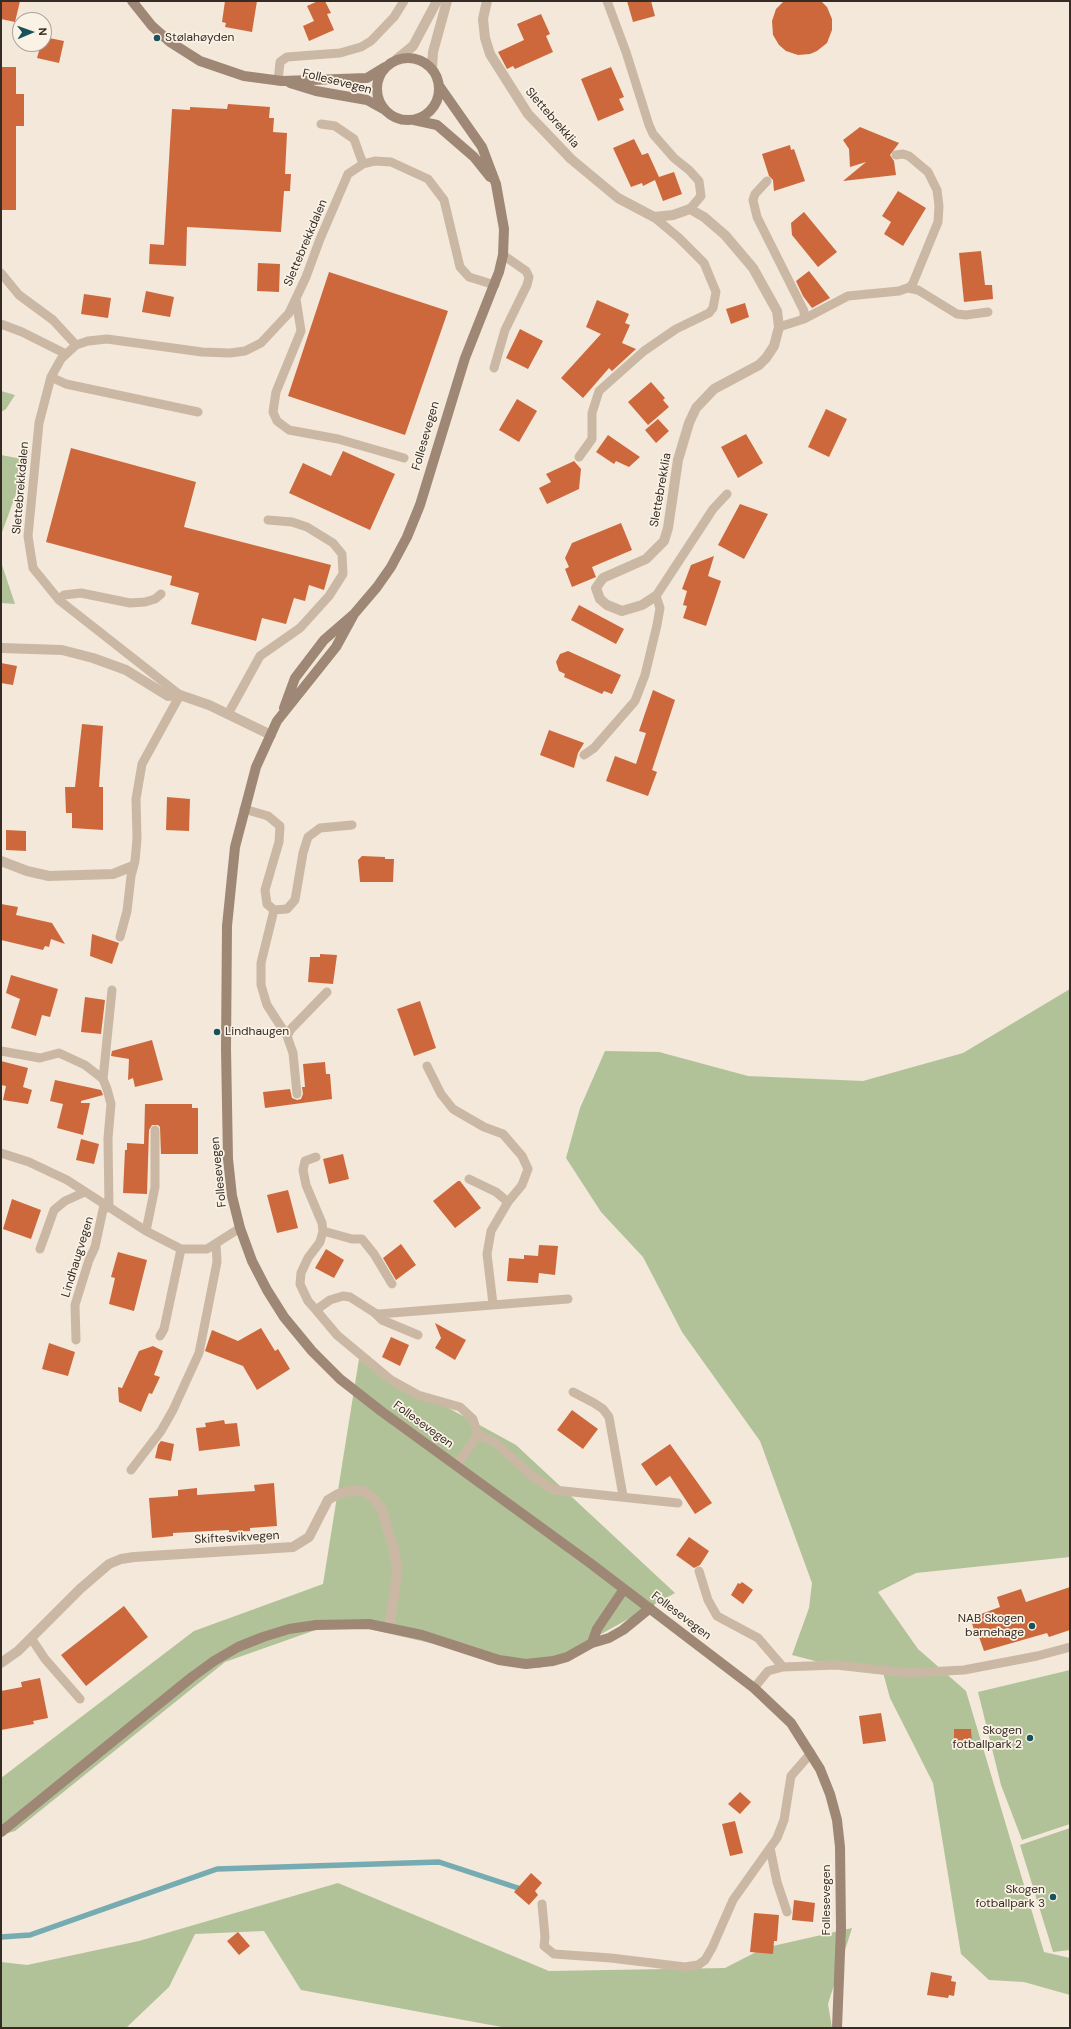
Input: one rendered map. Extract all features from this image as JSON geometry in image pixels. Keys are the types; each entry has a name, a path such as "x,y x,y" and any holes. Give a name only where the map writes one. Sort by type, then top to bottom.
{"main road":[{"name":"Follesevegen","path":"132,1 152,26 170,42 200,61 244,76 280,81 367,100 385,110"},
{"path":"407,57 418,58 432,68 438,78 440,87 439,98 434,107 427,114 414,120 396,117 385,110 380,101 377,90 379,78 385,67 398,59 407,57"},
{"name":"Follesevegen","path":"280,81 367,78 385,67"},
{"name":"Follesevegen","path":"283,713 307,686 336,647 354,614 391,567 407,537 420,505 464,358 495,285 503,255 504,229 496,184 482,147 440,87"},
{"name":"Follesevegen","path":"414,120 436,125 474,157 496,184"},
{"name":"Follesevegen","path":"354,614 324,640 295,678 283,713 256,767 235,847 229,897 227,942 228,1159 232,1196 240,1228 252,1261 267,1290 284,1317 312,1351 359,1394 650,1608 754,1688 791,1723 820,1769 830,1794 840,1847 841,1928 836,2028"},
{"path":"592,1643 597,1629 624,1589"},
{"path":"1,1832 192,1677 214,1661 238,1647 282,1631 316,1625 342,1623 389,1627 499,1660 526,1664 553,1661 568,1657 592,1643 609,1638 623,1630 650,1608"}],"street":[{"path":"398,59 413,46 437,1"},
{"path":"432,68 433,52 447,1"},
{"name":"Slettebrekklia","path":"487,1 483,19 485,38 490,54 528,114 571,159 606,189 624,202 654,217"},
{"path":"654,217 673,215 690,209"},
{"name":"Slettebrekklia","path":"656,596 642,605 622,611 607,605 600,599 596,588 603,578 646,559 664,541 668,528 678,460 689,423 696,408 714,389 759,365 774,346 779,327 777,310 753,268 724,235 704,217 690,209"},
{"path":"2,647 62,650 126,670 168,696 180,695 228,714 271,735"},
{"path":"1,861 27,871 49,876 112,874 133,866"},
{"name":"Skiftesvikvegen","path":"1,1663 31,1638 80,1589 109,1564 121,1559 134,1557 293,1547 309,1537 328,1500 338,1494 350,1491 363,1491 373,1498 381,1508 394,1548 397,1569 396,1590 389,1627"}],"lane":[{"name":"Follesevegen","path":"280,81 280,62 287,57 340,53 362,47 371,41 394,18 404,1"},
{"path":"607,1 626,52 649,125 654,134 674,158 689,170 699,182 700,196 690,209"},
{"path":"321,124 335,126 354,139 363,164 390,162 428,180 444,200 460,267 469,277 495,285"},
{"path":"896,155 903,154 909,156 928,172 937,190 939,206 939,218 936,229 920,270 913,283 908,288"},
{"name":"Slettebrekkdalen","path":"180,695 59,600 33,568 28,536 39,424 51,377 61,359 66,354 76,345 88,340 106,340 202,352 245,351 261,343 271,335 289,313 306,277 320,239 348,174 363,164"},
{"path":"767,181 755,194 753,200 757,217 804,311 804,319"},
{"name":"Slettebrekklia","path":"579,457 592,439 592,413 599,391 644,351 676,329 710,313 713,308 716,292 704,263 679,238 654,217"},
{"path":"494,368 505,330 527,285 529,277 526,271 503,255"},
{"path":"1,272 19,295 53,320 76,345"},
{"path":"779,327 804,319 848,296 898,291 908,288 918,290 957,314 966,315 988,312"},
{"path":"296,297 301,331 276,392 273,412 277,421 289,430 338,439 404,458"},
{"path":"1,324 22,332 66,354"},
{"path":"51,377 66,384 198,412"},
{"name":"Slettebrekklia","path":"656,596 713,509 727,494"},
{"path":"228,714 260,656 300,628 328,596 342,574 342,554 333,543 306,527 292,522 268,520"},
{"path":"59,600 64,595 81,592 130,603 145,602 155,599 161,594"},
{"path":"584,755 594,748 635,701 645,675 657,625 660,608 656,596"},
{"path":"120,937 127,911 137,839 136,799 142,764 180,695"},
{"path":"244,809 268,816 280,826 279,842 265,890 267,904 274,910 287,909 295,900 303,853 308,837 320,828 352,825"},
{"path":"274,910 261,963 261,985 267,1005 287,1036 293,1053 296,1067 297,1094"},
{"path":"103,1079 112,990"},
{"path":"287,1036 291,1029 327,992"},
{"path":"1,1051 40,1058 59,1053 85,1065 103,1079"},
{"path":"427,1066 441,1094 453,1109 484,1127 502,1134 522,1156 528,1169 522,1185 508,1202 490,1231 487,1254 493,1304"},
{"name":"Lindhaugvegen","path":"76,1340 75,1305 107,1206 108,1138 111,1104 103,1079"},
{"path":"146,1231 155,1187 155,1130"},
{"name":"Lindhaugvegen","path":"1,1153 29,1162 66,1180 146,1231 181,1249 207,1249 240,1228"},
{"path":"316,1157 306,1161 303,1170 306,1185 322,1222 323,1231 352,1239 362,1239 374,1254 392,1284"},
{"path":"469,1179 496,1192 508,1202"},
{"path":"40,1249 54,1210 66,1201 85,1192"},
{"name":"Follesevegen","path":"323,1231 320,1242 308,1258 301,1273 300,1284 308,1300 338,1335 392,1380 418,1395 460,1407 473,1419 478,1435 457,1465"},
{"path":"131,1470 161,1431 173,1410 199,1353 217,1262 216,1244"},
{"path":"160,1336 164,1329 181,1249"},
{"path":"316,1310 330,1300 343,1296 350,1297 375,1313 382,1320 418,1335"},
{"path":"375,1313 568,1299"},
{"path":"573,1392 594,1403 603,1410 608,1417 623,1496"},
{"path":"478,1435 495,1442 531,1476 554,1490 623,1496 678,1503"},
{"name":"Follesevegen","path":"699,1571 708,1600 717,1616 758,1638 783,1667"},
{"path":"31,1638 45,1659 80,1699"},
{"path":"754,1688 768,1671 783,1667 836,1665 908,1673 964,1670 1037,1656 1070,1647"},
{"path":"542,1904 545,1937 544,1946 554,1954 565,1956 611,1958 685,1967 698,1965 705,1960 712,1948 725,1922 733,1900 778,1838 784,1820 791,1776 811,1753"},
{"path":"770,1848 777,1882 787,1912"}],"green space":[{"path":"1,391 15,395 6,409 1,412"},
{"path":"1,455 22,459 20,483 1,535"},
{"path":"1,562 15,604 1,603"},
{"path":"1070,989 1070,1557 916,1573 878,1592 918,1649 966,1691 1044,1952 1070,1958 1070,1995 1024,1982 989,1980 961,1954 933,1783 890,1698 882,1669 838,1667 792,1655 809,1608 812,1583 760,1441 682,1332 643,1257 601,1212 566,1158 580,1108 605,1051 659,1052 748,1076 863,1081 963,1053"},
{"path":"359,1359 516,1445 675,1593 540,1668 338,1622 225,1662 15,1831 1,1835 1,1778 194,1631 323,1584"},
{"name":"Skogen fotballpark 2","path":"1070,1670 1070,1824 1022,1840 1001,1785 978,1692"},
{"name":"Skogen fotballpark 3","path":"1070,1828 1070,1950 1053,1952 1020,1845"},
{"path":"338,1883 549,1971 725,1968 764,1948 852,1928 828,2004 832,2028 507,2028 301,1990 264,1931 195,1934 169,1987 126,2028 1,2028 1,1962 27,1965 139,1941"}],"building":[{"path":"1,1 20,1 17,12 12,12 12,21 1,19"},
{"path":"225,1 257,1 252,32 225,27 226,23 222,22"},
{"path":"318,1 325,1 331,13 327,14 334,30 309,41 303,26 314,21 307,6"},
{"path":"627,1 651,1 655,16 633,22"},
{"path":"784,1 821,1 827,7 832,19 832,30 827,43 817,51 810,54 798,55 786,51 779,45 773,35 772,21 776,9"},
{"path":"541,14 550,34 546,36 553,52 515,69 513,66 507,69 498,52 524,40 517,24"},
{"path":"52,39 64,41 59,63 37,58 39,52 52,52"},
{"path":"1,67 16,67 16,94 24,94 24,126 16,126 16,210 1,210"},
{"path":"611,67 624,97 619,99 624,110 598,121 581,79"},
{"path":"228,104 270,107 269,118 274,118 273,132 287,133 285,174 291,174 290,191 284,191 281,232 187,227 186,266 149,264 150,244 164,245 172,109 190,110 190,107 227,109"},
{"path":"860,127 899,143 890,155 894,161 896,175 843,181 866,162 850,167 849,149 843,140"},
{"path":"634,139 642,155 648,153 659,177 674,172 682,194 663,201 655,180 643,186 642,183 631,187 613,148"},
{"path":"790,145 791,150 794,149 805,181 774,191 773,180 769,176 762,154"},
{"path":"898,191 926,208 903,246 884,234 891,222 882,216"},
{"path":"804,212 837,252 818,267 792,235 791,223"},
{"path":"981,251 985,285 992,285 993,299 964,302 959,253"},
{"path":"258,263 280,264 279,292 257,291"},
{"path":"809,271 830,298 812,308 803,296 796,281"},
{"path":"329,272 448,311 405,435 288,396"},
{"path":"146,291 174,297 170,317 142,312"},
{"path":"84,294 111,298 108,318 81,314"},
{"path":"597,300 629,314 625,323 630,325 622,343 636,349 612,371 609,368 583,398 561,378 601,334 586,327"},
{"path":"745,303 749,317 731,324 726,309"},
{"path":"520,329 543,341 528,369 506,358"},
{"path":"651,382 665,398 663,400 669,407 648,425 628,402"},
{"path":"517,399 537,411 519,442 499,430"},
{"path":"826,409 847,419 829,457 808,447"},
{"path":"658,419 669,431 656,443 645,430"},
{"path":"746,434 763,463 738,478 721,447"},
{"path":"608,435 640,457 629,467 616,461 614,464 596,452"},
{"path":"71,448 196,482 184,527 331,565 324,590 309,585 305,601 294,598 286,624 262,618 256,641 191,624 199,593 170,585 172,576 46,542"},
{"path":"343,451 395,474 370,530 289,493 303,463 331,476"},
{"path":"574,461 581,469 579,489 547,504 539,488 551,482 546,474"},
{"path":"740,504 768,514 744,559 718,545"},
{"path":"621,523 632,550 592,567 596,577 572,587 565,569 569,567 565,558 572,543"},
{"path":"714,556 708,576 721,581 706,626 683,618 687,606 683,605 687,591 682,589 691,565"},
{"path":"579,605 624,629 616,644 571,620"},
{"path":"568,651 621,675 612,694 604,691 602,694 564,677 565,674 559,671 556,662 560,654"},
{"path":"1,663 17,666 13,685 1,683"},
{"path":"653,690 675,700 652,770 657,772 648,796 606,781 615,756 636,764 646,733 639,731"},
{"path":"82,724 103,726 99,787 103,787 103,830 72,828 72,813 66,813 65,787 75,787"},
{"path":"549,730 584,743 578,753 574,768 540,755"},
{"path":"167,797 190,799 189,831 166,830"},
{"path":"6,830 26,831 26,851 6,850"},
{"path":"362,856 394,859 393,882 360,882 358,860"},
{"path":"1,904 18,907 16,915 52,923 65,944 51,939 49,947 45,946 43,950 1,940"},
{"path":"92,934 119,943 112,964 90,956"},
{"path":"320,954 337,955 333,984 308,982 310,957 320,957"},
{"path":"11,975 58,989 50,1017 42,1015 36,1036 11,1028 20,999 6,993"},
{"path":"85,997 105,1000 101,1034 81,1032"},
{"path":"420,1001 436,1048 414,1056 397,1009"},
{"path":"152,1040 163,1080 135,1087 133,1078 128,1080 129,1059 111,1056 112,1051"},
{"path":"1,1061 28,1068 23,1087 32,1090 28,1104 3,1100 6,1086 1,1085"},
{"path":"325,1062 326,1074 330,1074 332,1099 265,1108 263,1092 290,1089 292,1098 297,1100 301,1099 303,1094 302,1087 305,1087 303,1064"},
{"path":"55,1080 101,1090 103,1095 81,1101 81,1103 90,1103 83,1135 57,1128 63,1104 50,1101"},
{"path":"145,1104 192,1104 192,1108 198,1108 198,1154 161,1154 160,1127 158,1125 152,1125 149,1130 147,1194 123,1193 125,1150 127,1150 127,1143 144,1144"},
{"path":"81,1139 99,1144 94,1164 76,1160"},
{"path":"343,1154 349,1179 329,1184 323,1159"},
{"path":"460,1181 481,1208 455,1228 433,1201"},
{"path":"288,1190 298,1228 277,1233 267,1195"},
{"path":"12,1199 41,1210 31,1239 3,1229"},
{"path":"401,1244 416,1265 396,1280 383,1258"},
{"path":"539,1245 558,1246 555,1275 539,1273 538,1283 507,1281 509,1258 524,1259 524,1255 538,1256"},
{"path":"326,1249 344,1260 334,1278 315,1268"},
{"path":"118,1252 147,1260 134,1311 109,1304 115,1278 111,1277"},
{"path":"435,1323 466,1340 455,1360 435,1348 441,1338"},
{"path":"261,1328 275,1351 278,1349 290,1369 257,1390 243,1366 205,1351 212,1330 238,1341"},
{"path":"391,1337 409,1345 400,1366 382,1357"},
{"path":"49,1343 75,1352 68,1376 42,1369"},
{"path":"153,1346 163,1351 154,1375 160,1377 152,1394 149,1393 141,1412 119,1402 118,1387 122,1388 139,1351"},
{"path":"572,1410 598,1429 583,1449 557,1430"},
{"path":"224,1420 225,1424 237,1423 240,1446 199,1451 196,1428 206,1427 205,1423"},
{"path":"161,1441 174,1444 171,1461 155,1458 158,1445"},
{"path":"670,1444 712,1503 695,1514 670,1476 656,1486 641,1464"},
{"path":"274,1483 277,1526 250,1528 250,1531 229,1532 229,1530 173,1533 173,1536 152,1538 149,1498 178,1496 178,1490 197,1488 197,1495 255,1491 254,1485"},
{"path":"689,1537 709,1551 700,1565 694,1568 676,1555"},
{"path":"742,1582 753,1590 743,1604 731,1595 738,1583 740,1584"},
{"path":"1070,1587 1070,1630 1049,1637 1047,1633 984,1651 970,1618 1000,1607 997,1597 1021,1589 1026,1602"},
{"path":"124,1606 148,1637 86,1686 61,1655"},
{"path":"40,1678 48,1718 33,1721 34,1724 1,1730 1,1691 22,1687 21,1682"},
{"path":"881,1713 886,1741 863,1744 859,1716"},
{"path":"954,1729 971,1729 972,1744 954,1744"},
{"path":"740,1792 751,1802 740,1814 728,1804"},
{"path":"735,1821 743,1853 730,1856 722,1824"},
{"path":"531,1873 542,1883 535,1891 538,1895 529,1905 514,1892"},
{"path":"794,1900 815,1903 813,1922 792,1920"},
{"path":"754,1913 779,1915 777,1941 774,1941 773,1954 750,1952"},
{"path":"238,1932 250,1946 239,1955 227,1941"},
{"path":"931,1972 952,1976 951,1981 956,1982 954,1996 949,1995 948,1998 927,1995"}],"waterway":[{"path":"1,1937 30,1935 217,1869 439,1862 524,1890"}],"place":[{"name":"Stølahøyden","path":"157,38"},
{"name":"Lindhaugen","path":"217,1032"},
{"name":"NAB Skogen barnehage","path":"1032,1626"},
{"name":"Skogen fotballpark 2","path":"1030,1738"},
{"name":"Skogen fotballpark 3","path":"1053,1897"}]}
